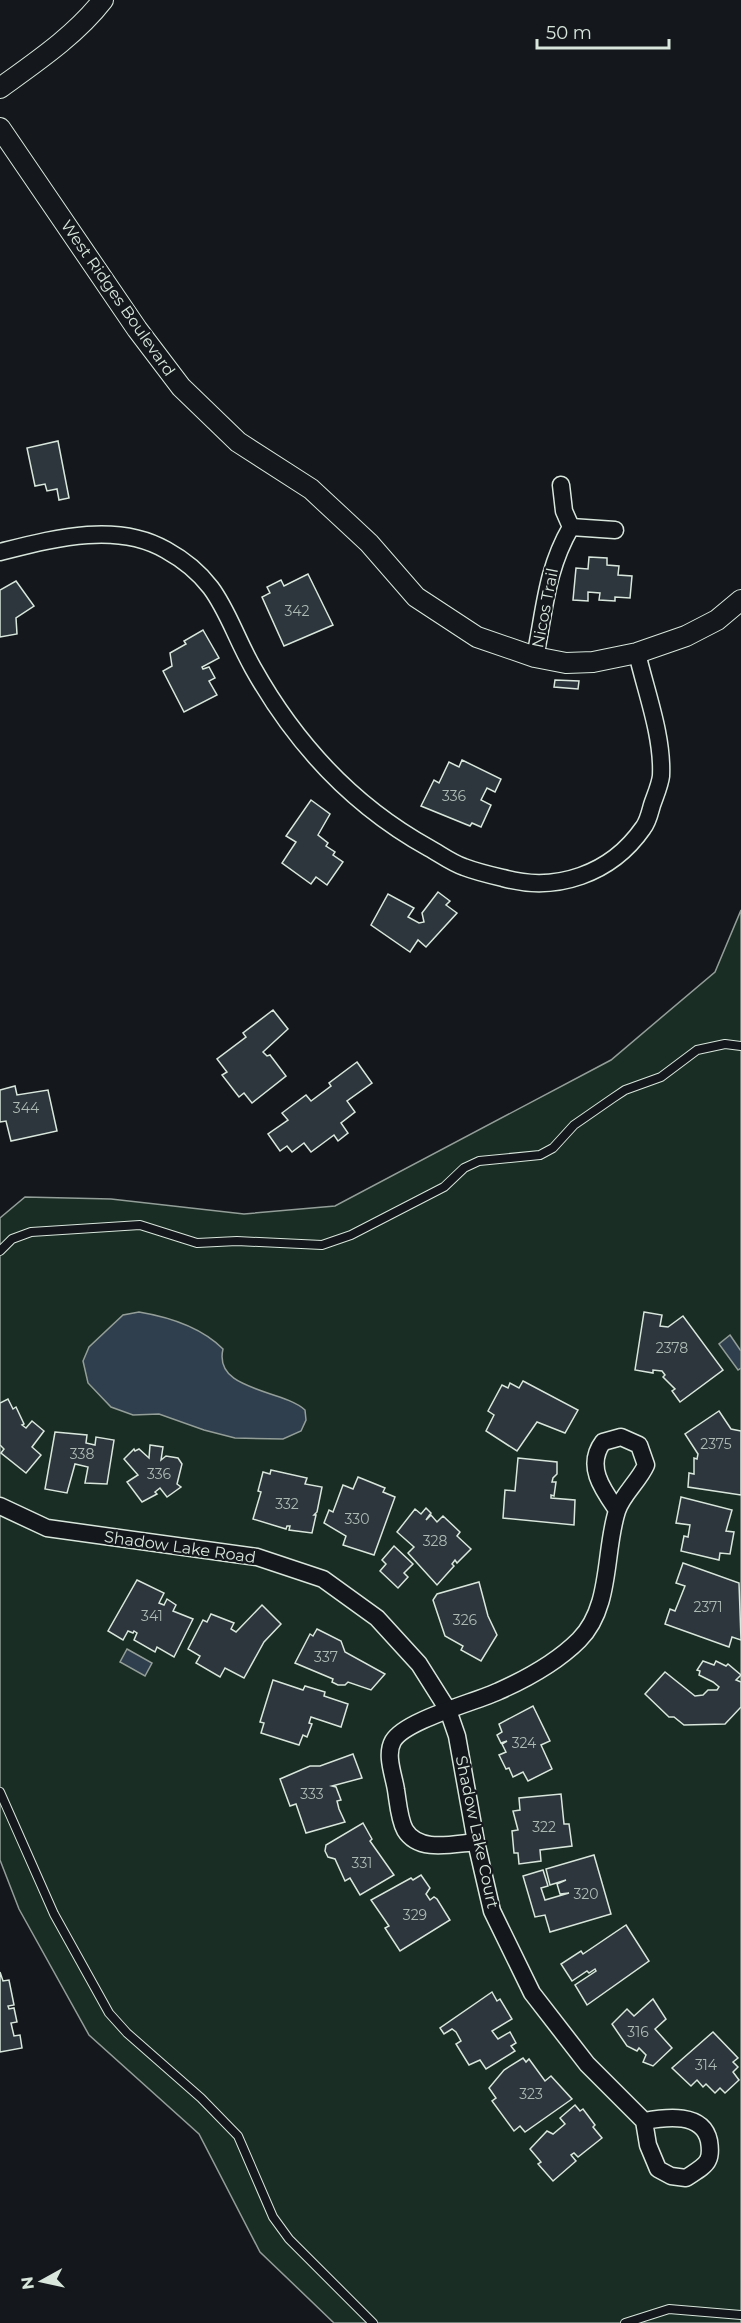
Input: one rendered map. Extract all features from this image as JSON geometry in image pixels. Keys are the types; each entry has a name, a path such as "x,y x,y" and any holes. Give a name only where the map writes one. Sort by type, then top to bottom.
{"street":[{"path":"0,88 40,59 93,13 103,0"},
{"name":"West Ridges Boulevard","path":"0,128 137,329 180,387 238,442 311,489 369,543 416,597 477,637 535,657 566,663 593,662 637,653 705,628 741,600"},
{"path":"561,485 564,511 571,526 615,530"},
{"name":"Nicos Trail","path":"535,657 547,583 557,551 571,526"},
{"path":"0,552 51,539 89,535 131,537 165,549 190,566 220,597 252,666 282,716 348,792 405,835 463,867 514,881 550,885 586,875 619,857 645,826 661,777 657,738 637,653"},
{"name":"Shadow Lake Road","path":"0,1506 47,1528 257,1557 323,1580 377,1618 419,1664 447,1710"},
{"path":"476,1842 428,1845 412,1840 403,1827 390,1754 393,1741 405,1730 447,1710 499,1692 547,1664 580,1639 597,1609 603,1589 617,1510"},
{"name":"Shadow Lake Court","path":"447,1710 457,1736 476,1842 492,1911 532,1993 587,2064 644,2121"}],"lane":[{"path":"0,1251 12,1239 31,1232 140,1225 196,1243 329,1243 351,1235 444,1187 464,1168 479,1161 540,1155 553,1148 574,1125 613,1098 625,1090 661,1077 697,1050 725,1044 741,1046"},
{"path":"0,1792 54,1914 110,2013 127,2033 201,2098 238,2136 273,2217 289,2239 373,2323"},
{"path":"625,2323 669,2309 741,2315"}],"green space":[{"path":"741,910 741,2323 334,2323 260,2252 199,2134 89,2035 19,1909 0,1860 0,1218 25,1197 111,1199 244,1214 335,1206 611,1060 715,972"}],"water":[{"path":"139,1312 184,1324 215,1342 223,1349 223,1363 228,1373 238,1381 294,1403 305,1410 306,1420 301,1431 283,1439 235,1438 159,1414 133,1415 111,1407 88,1383 83,1361 89,1347 123,1315"},
{"path":"730,1335 741,1351 741,1368 738,1370 719,1344"},
{"path":"127,1649 152,1663 145,1676 120,1662"}],"building":[{"path":"58,441 69,498 59,500 57,489 47,491 45,484 35,486 27,448"},
{"path":"589,557 607,558 607,565 619,566 618,575 632,576 630,598 615,597 615,601 599,600 600,593 588,592 588,601 573,600 576,568 588,569"},
{"path":"308,574 333,625 284,646 262,597 270,593 267,587 281,580 284,586"},
{"path":"16,581 34,606 16,618 17,634 0,637 0,590"},
{"path":"203,630 219,658 202,667 203,669 209,667 215,678 209,681 217,695 184,712 163,671 172,666 170,653 186,644 184,641"},
{"path":"555,680 579,681 578,689 554,687"},
{"path":"462,760 501,779 495,792 487,788 481,800 491,805 481,827 472,823 470,826 421,806 434,780 439,783 449,762 459,767"},
{"path":"311,800 330,814 318,835 328,843 326,846 335,852 333,855 343,862 327,885 316,877 311,884 282,863 296,842 286,836"},
{"path":"438,892 450,901 446,905 457,913 426,947 418,940 410,952 371,925 388,894 414,908 408,917 419,923 424,922 422,913"},
{"path":"273,1010 288,1029 263,1052 267,1056 270,1055 286,1076 252,1103 244,1093 239,1097 222,1075 227,1072 217,1059 246,1037 243,1033"},
{"path":"357,1062 372,1083 347,1101 355,1112 341,1123 348,1133 338,1141 334,1135 311,1152 304,1143 292,1152 287,1146 280,1151 268,1134 288,1120 282,1113 306,1095 311,1101 331,1086 329,1083"},
{"path":"15,1086 17,1095 48,1090 57,1131 11,1141 6,1121 0,1122 0,1090"},
{"path":"644,1312 662,1315 660,1326 668,1327 683,1316 723,1370 680,1402 672,1391 675,1389 663,1377 665,1375 662,1371 653,1370 653,1373 635,1370"},
{"path":"523,1381 578,1410 565,1433 537,1422 517,1451 486,1431 494,1415 488,1411 502,1385 508,1388 510,1383 519,1388"},
{"path":"8,1399 13,1409 16,1407 24,1424 22,1425 26,1428 32,1421 44,1431 32,1447 41,1455 26,1473 1,1453 4,1449 0,1445 0,1403"},
{"path":"719,1411 731,1429 741,1431 741,1495 688,1487 689,1473 694,1474 694,1458 697,1459 698,1454 685,1434"},
{"path":"55,1432 87,1435 86,1443 95,1445 96,1437 114,1440 107,1484 85,1483 88,1467 75,1464 67,1493 45,1489"},
{"path":"150,1445 163,1447 161,1460 166,1456 178,1458 182,1464 177,1484 181,1487 167,1497 160,1488 155,1492 157,1494 142,1502 127,1482 138,1475 124,1459 134,1449 135,1451 139,1449 149,1458"},
{"path":"518,1458 557,1462 557,1474 552,1482 556,1482 554,1496 551,1495 551,1498 575,1500 574,1525 503,1518 505,1490 515,1491"},
{"path":"271,1470 307,1478 305,1484 322,1487 317,1512 314,1515 316,1515 312,1533 289,1530 290,1526 286,1529 253,1519 261,1492 258,1491 263,1472 270,1474"},
{"path":"358,1477 385,1488 383,1492 395,1497 374,1555 343,1545 346,1536 324,1523 329,1510 333,1512 343,1485 353,1489"},
{"path":"681,1497 732,1510 726,1531 734,1532 730,1554 720,1553 719,1560 681,1551 684,1536 688,1537 690,1525 676,1523"},
{"path":"426,1508 431,1513 426,1520 431,1515 437,1522 443,1516 460,1532 457,1536 471,1549 457,1563 455,1560 452,1564 454,1566 437,1585 408,1553 414,1547 397,1532 415,1509 421,1514"},
{"path":"394,1546 413,1564 404,1573 408,1577 398,1588 380,1571 386,1564 382,1560"},
{"path":"683,1563 739,1583 741,1640 732,1637 729,1647 665,1624 670,1609 675,1611 685,1586 676,1583"},
{"path":"137,1580 164,1593 159,1603 164,1605 167,1599 176,1605 173,1611 193,1619 174,1657 157,1647 155,1652 134,1640 137,1633 134,1631 133,1633 128,1631 123,1640 108,1631"},
{"path":"479,1582 488,1616 497,1635 481,1661 461,1650 463,1646 445,1636 433,1600 437,1594"},
{"path":"262,1605 281,1624 264,1642 244,1678 225,1668 220,1677 196,1663 200,1656 188,1649 203,1620 207,1622 211,1614 234,1623 231,1629 236,1632"},
{"path":"317,1629 341,1641 345,1652 385,1674 371,1690 348,1682 345,1685 338,1685 332,1682 333,1679 295,1663 310,1634 313,1636"},
{"path":"703,1661 714,1665 716,1661 726,1666 728,1664 741,1675 736,1680 741,1682 741,1707 725,1724 684,1725 674,1717 669,1717 645,1694 665,1672 695,1696 703,1695 708,1690 717,1690 719,1687 713,1682 699,1675 700,1671 697,1670"},
{"path":"273,1680 303,1690 305,1686 325,1692 324,1696 348,1704 341,1727 311,1717 309,1723 312,1724 307,1737 303,1735 299,1745 261,1733 264,1723 260,1722"},
{"path":"533,1706 550,1741 541,1745 552,1769 528,1781 523,1772 513,1777 509,1768 506,1769 499,1755 506,1752 502,1744 507,1741 501,1743 497,1735 502,1732 499,1724"},
{"path":"353,1754 362,1778 332,1786 336,1787 341,1800 337,1801 345,1822 306,1833 296,1804 290,1806 280,1779 310,1766 320,1766"},
{"path":"561,1794 564,1824 569,1824 572,1846 540,1850 541,1861 519,1864 518,1853 514,1853 512,1831 518,1830 513,1811 520,1810 519,1798"},
{"path":"363,1823 372,1839 370,1841 394,1875 360,1895 350,1878 345,1881 335,1859 328,1857 325,1851 326,1845"},
{"path":"594,1855 611,1914 550,1932 545,1915 535,1917 523,1876 543,1870 548,1886 541,1888 545,1900 569,1893 560,1894 557,1884 566,1880 550,1885 546,1869"},
{"path":"421,1875 430,1888 426,1894 430,1900 434,1897 437,1899 450,1920 400,1951 385,1928 389,1926 371,1900"},
{"path":"626,1925 649,1961 587,2005 575,1985 596,1971 595,1969 589,1973 587,1971 572,1981 561,1964 581,1951 583,1954"},
{"path":"0,1972 3,1981 9,1980 14,2005 8,2006 9,2009 14,2008 17,2022 11,2023 14,2036 20,2035 22,2048 0,2052"},
{"path":"492,1992 497,2001 500,1999 512,2019 492,2031 498,2039 510,2032 516,2043 511,2046 515,2051 486,2069 480,2060 469,2065 456,2044 461,2041 456,2032 452,2029 444,2034 440,2028"},
{"path":"653,1999 666,2019 655,2029 672,2048 653,2066 643,2062 646,2055 639,2048 637,2051 627,2046 612,2024 627,2009 634,2016"},
{"path":"713,2032 738,2058 733,2062 738,2067 733,2072 739,2080 725,2093 720,2088 715,2093 706,2084 703,2087 697,2080 691,2086 672,2068"},
{"path":"523,2058 526,2062 529,2059 545,2081 551,2076 572,2099 525,2132 520,2126 514,2131 492,2101 496,2098 489,2088 504,2070"},
{"path":"575,2105 580,2111 583,2109 602,2138 578,2157 574,2153 571,2155 576,2161 553,2181 538,2164 541,2162 530,2149 547,2131 553,2134 565,2124 560,2118"}]}
